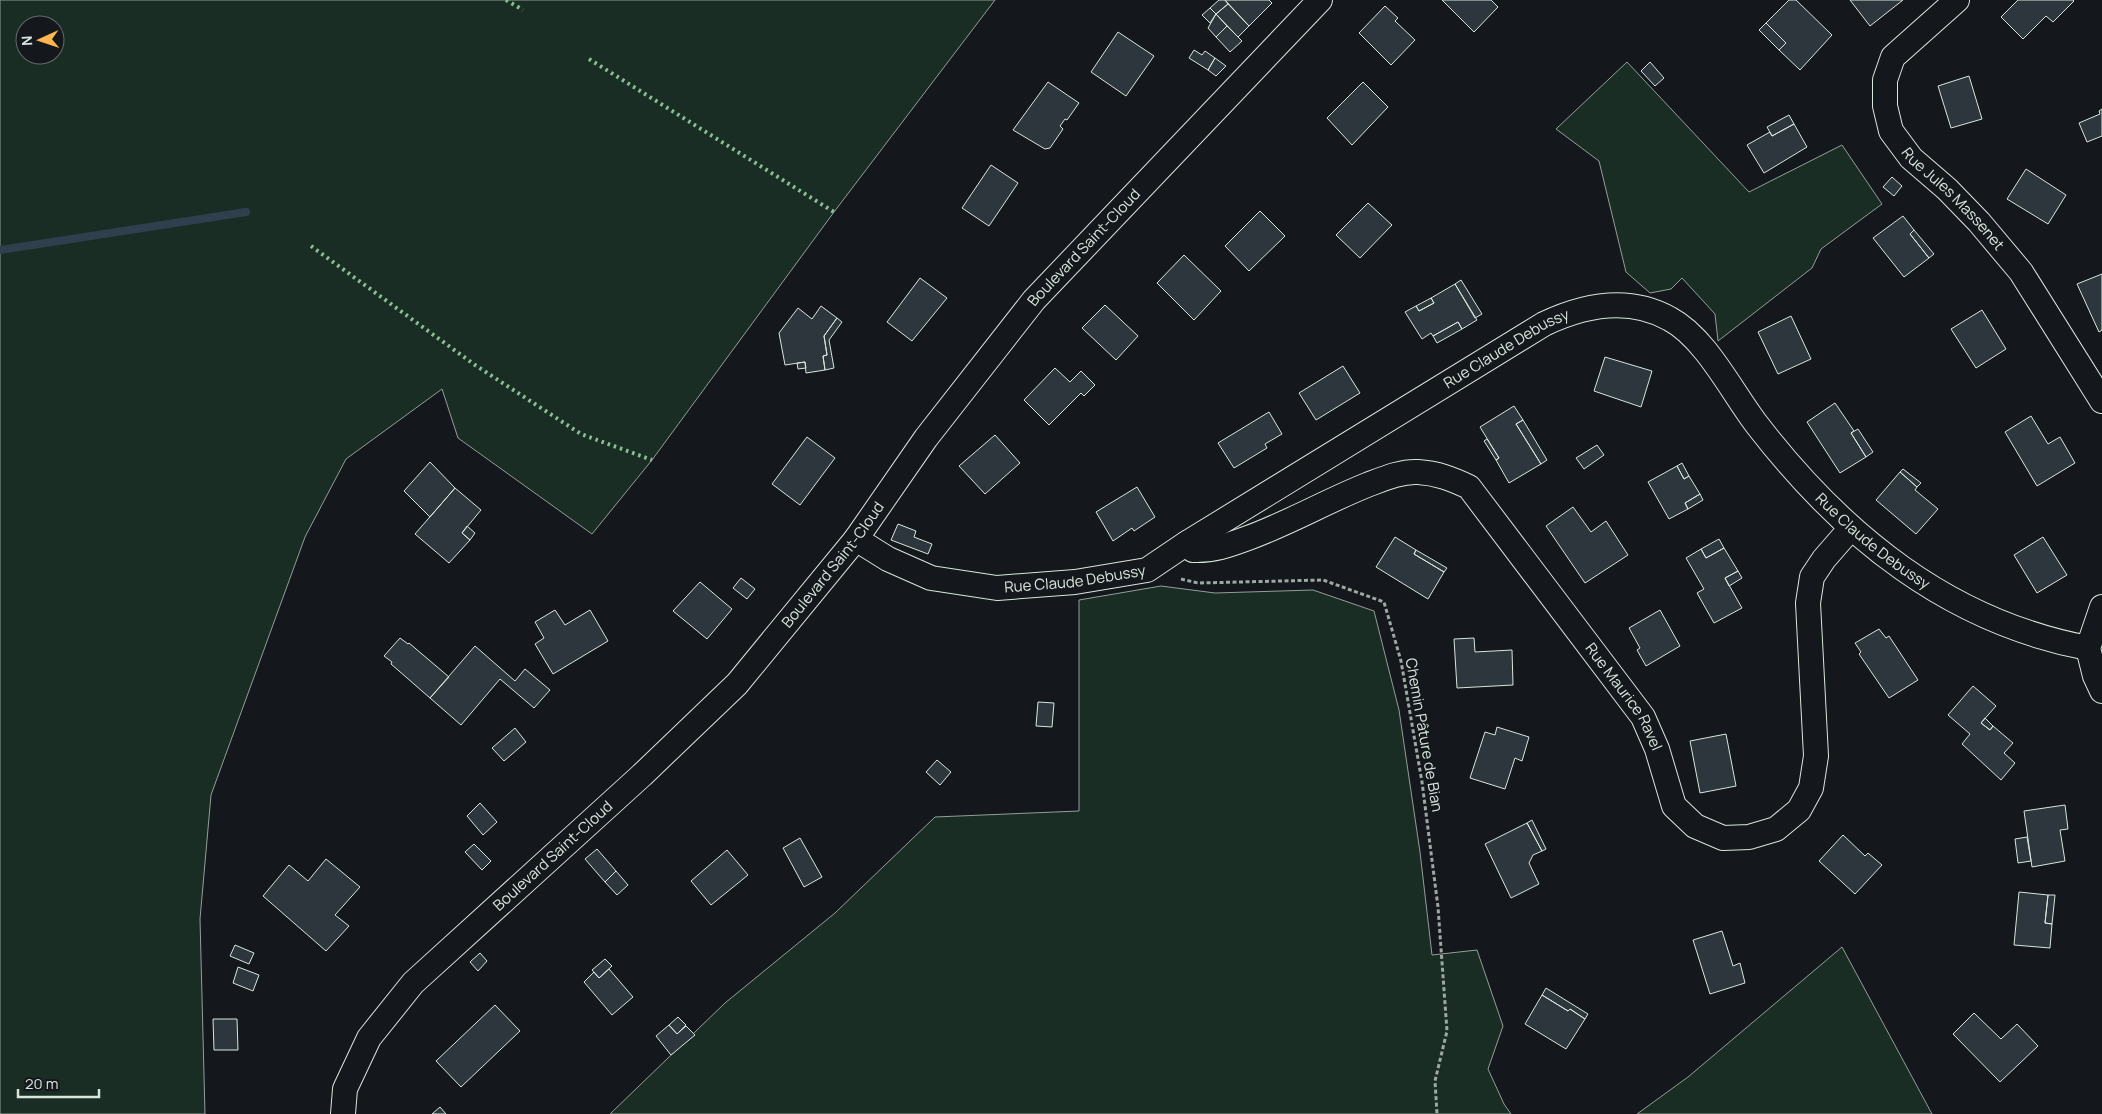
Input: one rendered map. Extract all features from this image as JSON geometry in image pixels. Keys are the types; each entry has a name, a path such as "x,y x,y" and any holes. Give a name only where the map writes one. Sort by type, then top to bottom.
{"street":[{"name":"Boulevard Saint-Cloud","path":"343,1114 345,1089 369,1038 413,983 635,782 737,684 856,540 926,438 1034,300 1320,0"},
{"name":"Rue Jules Massenet","path":"1957,0 1893,58 1885,80 1885,106 1891,130 1911,158 1979,222 2021,272 2102,401"},
{"name":"Rue Claude Debussy","path":"856,540 888,559 932,578 997,588 1075,582 1147,570 1187,543 1544,324 1568,313 1599,305 1639,307 1670,319 1697,340 1780,455 1851,528 1894,562 1936,591 1981,615 2028,633 2061,643 2088,648"},
{"name":"Rue Maurice Ravel","path":"1187,543 1193,550 1220,548 1262,533 1331,499 1391,476 1416,472 1446,476 1469,487 1643,717 1657,748 1674,806 1695,826 1723,838 1749,837 1776,829 1799,810 1811,788 1816,756 1808,603 1812,576 1851,528"},
{"path":"2102,607 2088,648 2095,676 2102,691"}],"path":[{"name":"Chemin Pâture de Bian","path":"1147,570 1198,583 1323,580 1384,602 1401,662 1422,782 1438,907 1447,1031 1435,1080 1437,1114"}],"green space":[{"path":"0,0 995,0 834,212 652,460 592,534 458,438 442,389 346,459 305,537 211,795 200,919 205,1114 0,1114"},
{"path":"1627,62 1749,192 1842,145 1882,204 1821,249 1812,268 1718,341 1715,314 1682,278 1671,289 1650,293 1626,272 1599,161 1556,129"},
{"path":"1161,586 1215,593 1313,590 1374,611 1399,710 1420,852 1432,955 1477,950 1503,1026 1488,1069 1504,1104 1511,1114 610,1114 725,1003 835,913 935,817 1079,811 1079,600"},
{"path":"1842,947 1932,1114 1637,1114 1688,1077"}],"building":[{"path":"1219,0 1225,0 1228,4 1216,14 1210,8"},
{"path":"1225,0 1269,0 1272,3 1249,26"},
{"path":"1442,0 1491,0 1498,7 1474,32"},
{"path":"1789,0 1796,0 1832,35 1800,70 1779,50 1786,43 1766,23"},
{"path":"1850,0 1903,0 1870,26"},
{"path":"2018,0 2074,1 2053,22 2046,16 2023,39 2001,17"},
{"path":"1228,4 1249,26 1238,37 1216,14"},
{"path":"1385,6 1398,18 1395,21 1415,40 1391,65 1359,33"},
{"path":"1210,8 1216,14 1210,23 1202,15"},
{"path":"1216,14 1227,26 1216,37 1208,28"},
{"path":"1766,23 1786,43 1779,50 1759,30"},
{"path":"1227,26 1242,41 1230,52 1216,37"},
{"path":"1118,32 1154,56 1126,96 1091,72"},
{"path":"1194,50 1202,55 1205,51 1215,58 1208,70 1189,58"},
{"path":"1215,58 1226,66 1216,76 1208,70"},
{"path":"1650,62 1664,78 1655,86 1641,71"},
{"path":"1969,76 1982,119 1951,128 1938,86"},
{"path":"1048,82 1079,103 1067,120 1065,119 1060,126 1063,129 1050,148 1045,149 1013,130"},
{"path":"1363,82 1388,107 1352,145 1327,118"},
{"path":"2102,109 2102,136 2087,142 2079,123 2100,114 2099,111"},
{"path":"1789,115 1794,124 1772,136 1767,127"},
{"path":"1794,124 1807,147 1764,173 1747,145 1770,132 1772,136"},
{"path":"991,165 1018,183 989,226 962,208"},
{"path":"2026,169 2066,195 2048,224 2007,199"},
{"path":"1892,177 1902,186 1894,196 1883,187"},
{"path":"1368,203 1392,225 1360,258 1336,235"},
{"path":"1260,211 1285,236 1249,271 1225,246"},
{"path":"1903,216 1914,230 1910,234 1929,258 1904,277 1873,238"},
{"path":"1914,230 1934,254 1929,258 1910,234"},
{"path":"1184,255 1221,291 1194,320 1157,283"},
{"path":"2102,274 2102,330 2099,332 2077,284"},
{"path":"920,278 947,298 912,341 887,322"},
{"path":"1461,280 1482,314 1475,318 1455,284"},
{"path":"1455,284 1477,320 1462,329 1458,322 1433,336 1431,333 1422,339 1405,312 1416,306 1419,311 1434,303 1431,298"},
{"path":"1431,298 1434,303 1419,311 1416,306"},
{"path":"1105,305 1138,336 1116,360 1082,328"},
{"path":"821,306 837,318 824,336 827,355 823,356 825,370 806,373 805,362 785,365 779,333 798,308 812,319"},
{"path":"1982,310 2006,349 1976,368 1951,329"},
{"path":"1791,316 1811,359 1778,374 1758,332"},
{"path":"837,318 842,322 829,340 834,368 825,370 823,356 827,355 824,336"},
{"path":"1458,322 1462,329 1437,343 1433,336"},
{"path":"1605,357 1652,371 1641,407 1594,391"},
{"path":"805,362 806,368 798,369 797,363"},
{"path":"1343,366 1360,393 1316,420 1299,393"},
{"path":"1055,368 1070,382 1081,371 1095,385 1084,396 1081,393 1049,425 1024,400"},
{"path":"1835,403 1854,431 1851,433 1866,457 1840,473 1807,422"},
{"path":"1514,406 1523,420 1516,424 1541,464 1509,483 1496,460 1499,458 1480,427"},
{"path":"1269,412 1282,434 1265,444 1267,448 1234,468 1218,443"},
{"path":"2031,416 2048,444 2060,437 2075,463 2037,486 2005,432"},
{"path":"1523,420 1547,460 1541,464 1516,424"},
{"path":"1858,429 1873,452 1866,457 1851,433"},
{"path":"995,435 1020,463 985,494 959,466"},
{"path":"807,437 835,458 800,505 772,484"},
{"path":"1487,439 1499,458 1496,460 1484,441"},
{"path":"1597,445 1604,455 1584,469 1576,458"},
{"path":"430,462 455,488 430,517 404,491"},
{"path":"1682,463 1689,476 1684,479 1677,466"},
{"path":"1677,466 1684,479 1689,476 1700,494 1685,503 1688,509 1669,519 1648,482"},
{"path":"1903,469 1921,483 1917,487 1900,472"},
{"path":"1900,472 1917,487 1915,490 1938,509 1916,534 1876,500"},
{"path":"1137,487 1155,517 1134,531 1132,528 1113,541 1096,512"},
{"path":"455,488 481,510 462,533 470,540 449,563 415,534"},
{"path":"1700,494 1703,500 1688,509 1685,503"},
{"path":"1573,507 1591,532 1606,521 1628,555 1585,583 1546,526"},
{"path":"898,524 916,531 914,537 932,544 928,554 891,540"},
{"path":"467,526 475,533 470,540 462,533"},
{"path":"1395,537 1416,550 1414,554 1444,572 1428,599 1376,567"},
{"path":"2043,537 2067,575 2037,593 2014,555"},
{"path":"1719,539 1724,548 1706,558 1701,549"},
{"path":"1724,548 1738,571 1725,578 1742,608 1714,623 1697,593 1704,589 1686,558 1701,549 1706,558"},
{"path":"1416,550 1447,568 1444,572 1414,554"},
{"path":"1738,571 1742,578 1729,586 1725,578"},
{"path":"741,578 755,589 747,599 733,588"},
{"path":"700,582 732,609 707,639 673,611"},
{"path":"555,610 565,625 590,610 608,641 553,674 535,644 544,638 535,622"},
{"path":"1660,610 1680,646 1646,666 1637,650 1640,648 1629,628"},
{"path":"1879,629 1886,638 1889,636 1918,680 1889,698 1859,654 1861,652 1855,643"},
{"path":"400,638 409,643 449,677 430,698 384,656"},
{"path":"1474,638 1475,652 1512,650 1513,685 1457,688 1454,639"},
{"path":"475,646 515,681 525,669 550,690 534,708 500,679 461,725 430,698"},
{"path":"1973,686 1996,706 1981,723 1990,730 1993,726 2013,743 2004,753 2015,763 2001,780 1962,744 1970,734 1948,715"},
{"path":"1038,702 1054,703 1052,727 1036,726"},
{"path":"1985,718 1993,726 1990,730 1981,723"},
{"path":"1497,727 1529,737 1522,761 1515,758 1505,789 1470,778 1485,732 1495,735"},
{"path":"515,728 526,742 504,761 492,748"},
{"path":"1726,734 1736,786 1700,793 1690,741"},
{"path":"937,760 951,772 940,785 926,772"},
{"path":"480,803 497,822 483,835 467,816"},
{"path":"2065,805 2068,829 2060,830 2065,861 2032,867 2024,811"},
{"path":"1532,820 1546,849 1542,851 1527,823"},
{"path":"1527,823 1542,851 1533,855 1529,863 1539,884 1511,898 1485,844"},
{"path":"1843,835 1865,856 1868,853 1882,865 1855,894 1819,861"},
{"path":"2027,837 2031,861 2018,863 2015,839"},
{"path":"800,838 822,877 804,887 783,848"},
{"path":"474,844 491,861 482,870 465,852"},
{"path":"597,849 616,871 605,882 585,859"},
{"path":"727,850 748,875 711,905 691,881"},
{"path":"326,859 360,887 335,915 349,926 326,951 263,896 289,865 308,881"},
{"path":"616,871 628,885 617,895 605,882"},
{"path":"2019,892 2048,895 2045,923 2052,924 2050,948 2014,945"},
{"path":"2048,895 2055,895 2052,924 2045,923"},
{"path":"1722,931 1733,966 1740,963 1745,983 1710,994 1693,940"},
{"path":"235,945 254,953 249,964 230,956"},
{"path":"480,953 487,961 478,971 470,962"},
{"path":"605,959 612,966 599,978 592,970"},
{"path":"238,967 259,975 253,991 233,983"},
{"path":"609,969 633,997 612,1015 584,982 594,972 599,978"},
{"path":"1546,988 1588,1014 1585,1019 1542,995"},
{"path":"1542,995 1585,1019 1566,1049 1525,1024"},
{"path":"495,1005 520,1031 461,1087 436,1061"},
{"path":"1974,1013 2001,1039 2017,1024 2038,1046 2000,1082 1953,1034"},
{"path":"678,1017 686,1025 677,1034 669,1025"},
{"path":"213,1019 237,1019 238,1050 214,1050"},
{"path":"669,1025 677,1034 686,1026 695,1035 671,1055 656,1036"},
{"path":"440,1107 446,1114 432,1114"}],"waterway":[{"path":"0,250 246,212"}],"hedge":[{"path":"506,0 523,10"},
{"path":"589,59 834,212"},
{"path":"311,246 475,365 581,434 652,460"}]}
